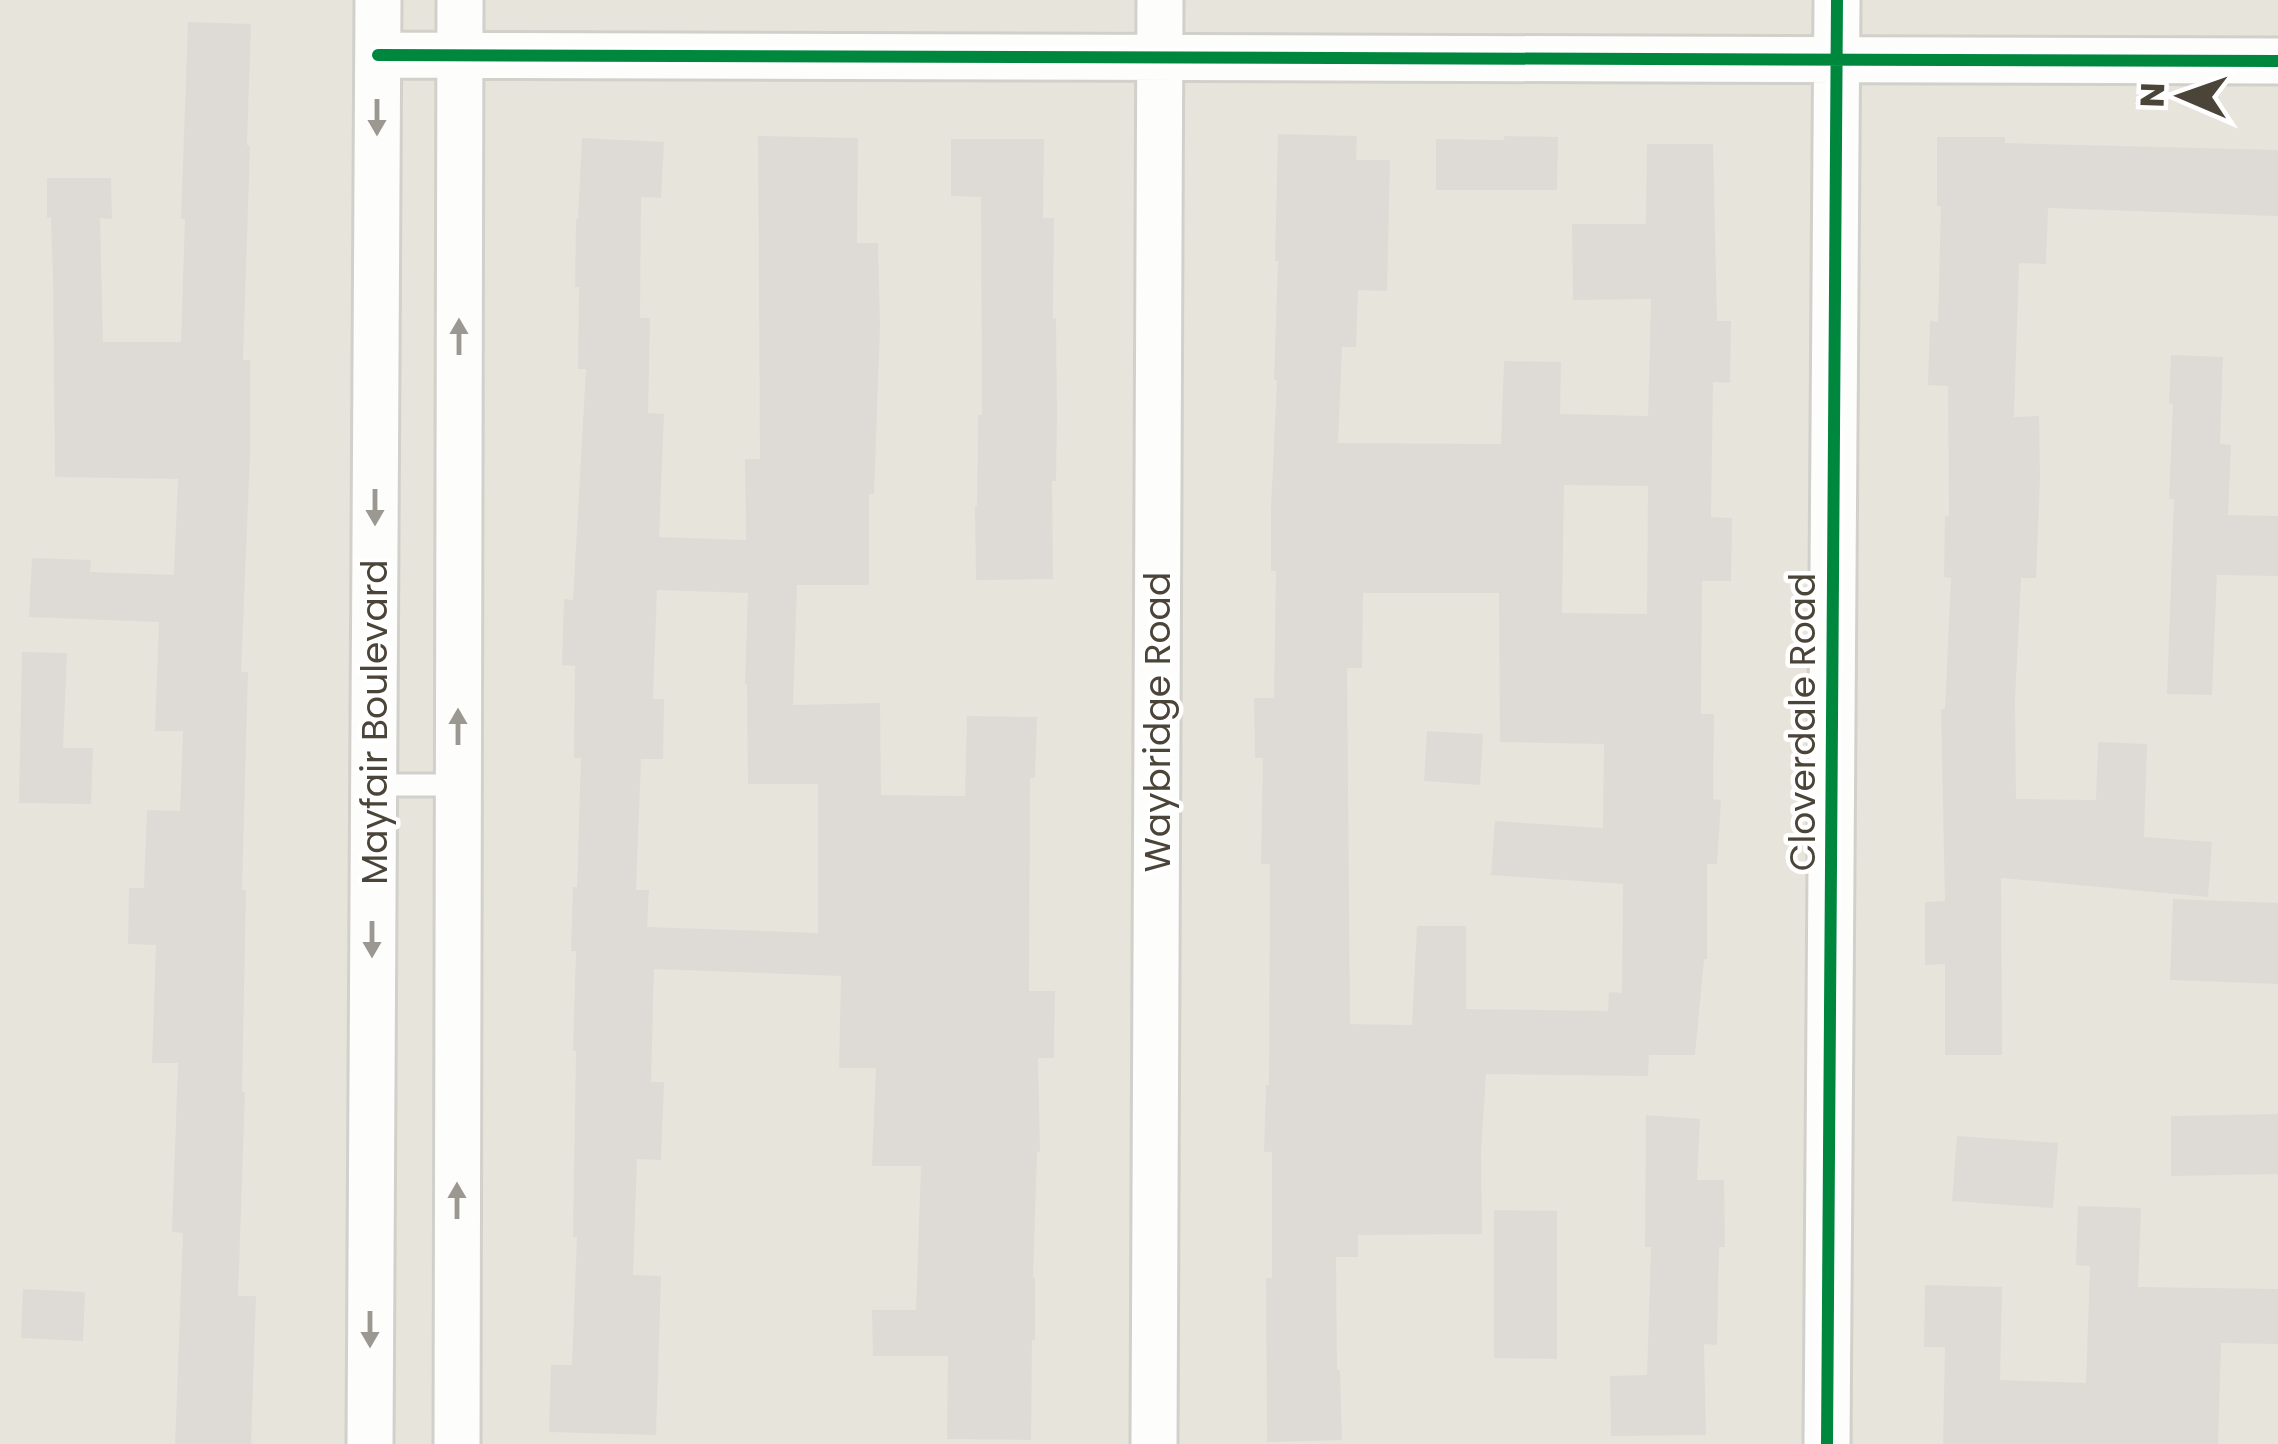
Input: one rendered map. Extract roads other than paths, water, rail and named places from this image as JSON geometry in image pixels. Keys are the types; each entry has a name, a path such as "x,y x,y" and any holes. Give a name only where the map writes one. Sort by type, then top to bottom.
{"street":[{"name":"Mayfair Boulevard","path":"370,1444 378,0"},
{"path":"457,1444 460,0"},
{"name":"Waybridge Road","path":"1154,1444 1160,0"},
{"name":"Cloverdale Road","path":"1827,1444 1837,0"},
{"path":"378,55 2278,61"}],"lane":[{"path":"373,785 458,785"}]}
